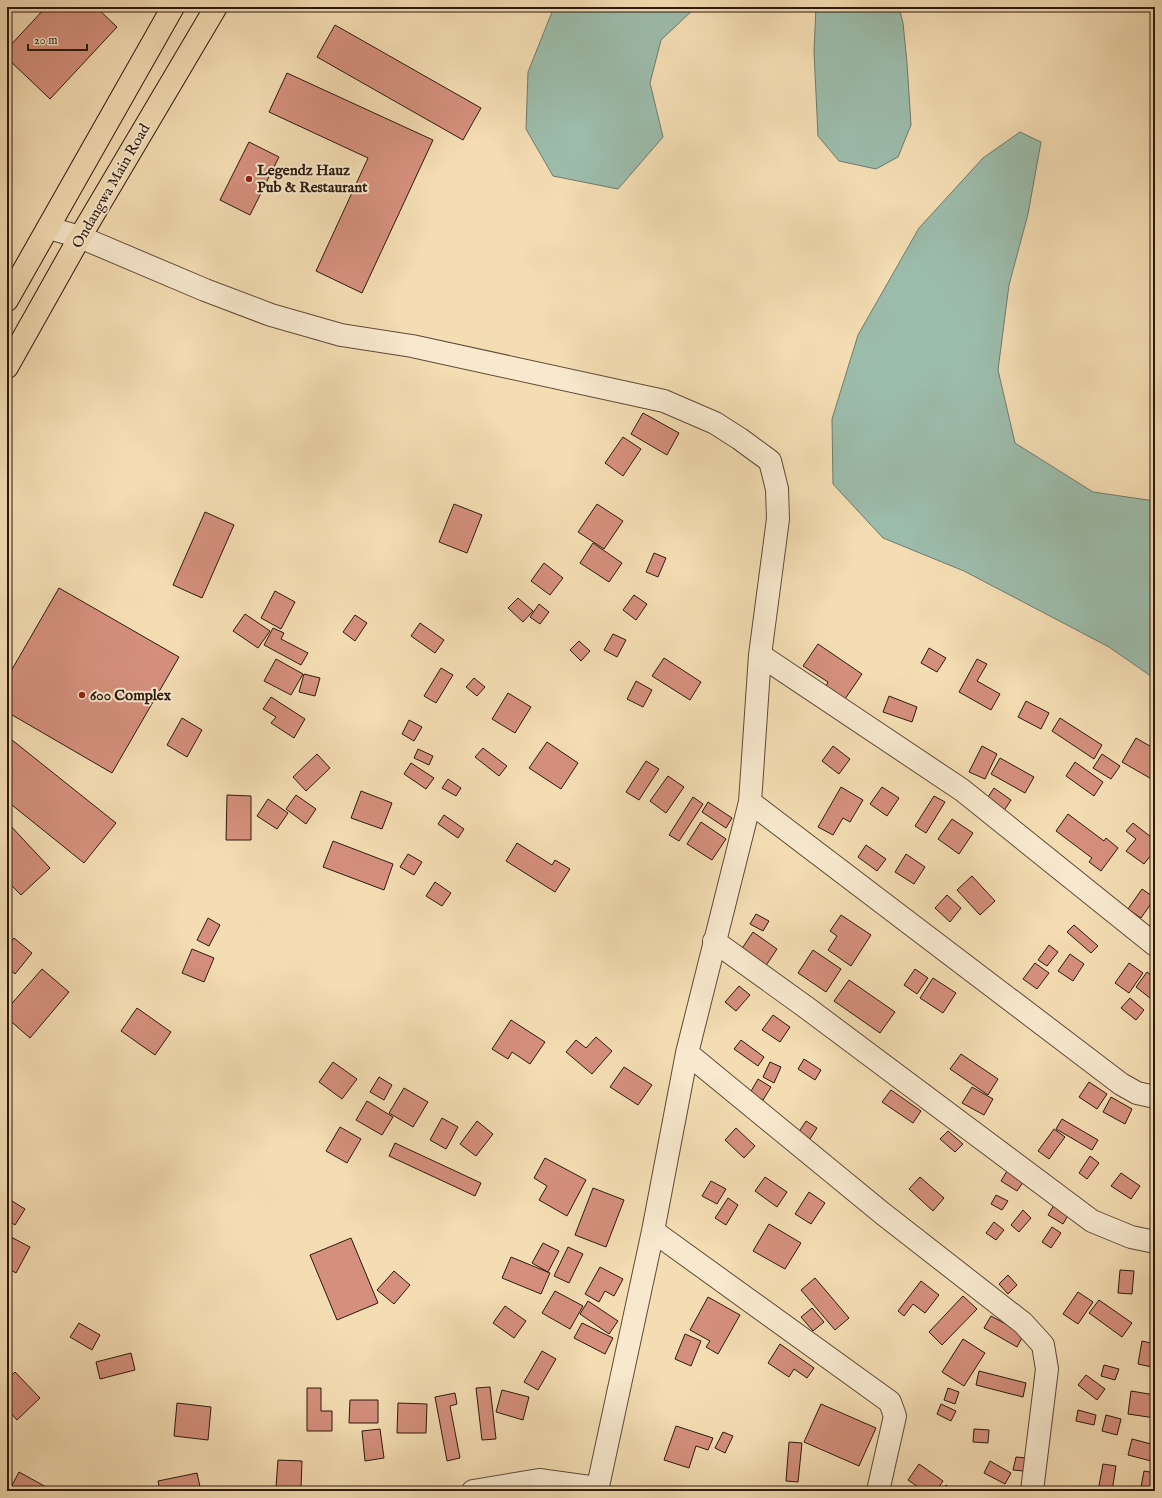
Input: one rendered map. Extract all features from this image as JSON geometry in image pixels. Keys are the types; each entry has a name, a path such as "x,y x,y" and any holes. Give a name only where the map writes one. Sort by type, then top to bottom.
{"main road":[{"path":"7,300 173,7"},
{"name":"Ondangwa Main Road","path":"7,367 80,237 216,7"}],"street":[{"path":"48,228 80,237 205,290 271,315 341,335 412,346 664,402 714,423 740,439 770,461 777,489 778,519 760,655 750,802 687,1053 653,1231 597,1490 539,1480 472,1491"},
{"path":"760,655 962,790 1155,944"},
{"path":"750,802 1121,1084 1138,1093 1155,1097"},
{"path":"714,941 807,1008 1092,1221 1131,1237 1155,1242"},
{"path":"687,1053 882,1213 1023,1323 1043,1346 1047,1369 1032,1491"},
{"path":"653,1231 890,1402 895,1416 878,1491"}],"shaded area":[{"path":"554,7 696,7 661,40 650,83 663,137 618,189 553,176 526,129 528,72"},
{"path":"816,7 899,7 903,23 911,125 898,157 876,169 839,161 818,136 814,51"},
{"path":"1020,132 1041,142 1028,214 1009,285 998,370 1015,443 1093,492 1155,501 1155,679 1109,647 964,571 883,538 833,484 832,419 858,335 919,228 983,158"}],"building":[{"path":"46,7 96,7 117,27 50,99 7,58 7,49"},
{"path":"335,25 481,108 463,140 317,57"},
{"path":"287,73 433,140 362,293 316,271 368,158 269,112"},
{"name":"Legendz Hauz Pub & Restaurant","path":"249,142 279,157 250,215 220,200"},
{"path":"643,413 679,433 667,455 631,434"},
{"path":"623,437 641,449 623,476 605,463"},
{"path":"454,504 482,515 467,553 439,542"},
{"path":"597,504 623,521 604,549 578,532"},
{"path":"205,512 234,525 202,598 173,585"},
{"path":"593,543 622,563 609,582 580,563"},
{"path":"654,553 666,558 658,577 646,572"},
{"path":"544,563 563,578 550,595 531,581"},
{"name":"600 Complex","path":"59,588 179,657 112,773 7,712 7,678"},
{"path":"275,591 295,602 281,629 261,618"},
{"path":"634,595 647,604 636,620 623,610"},
{"path":"518,598 533,611 523,622 508,608"},
{"path":"539,604 549,612 540,624 530,617"},
{"path":"245,614 270,631 258,648 233,631"},
{"path":"355,615 367,623 355,641 343,632"},
{"path":"420,623 444,640 435,653 411,636"},
{"path":"273,628 284,633 281,639 308,653 301,665 264,645"},
{"path":"613,634 626,640 617,657 604,650"},
{"path":"579,641 590,651 581,661 570,650"},
{"path":"818,644 862,674 845,699 826,686 828,682 803,666"},
{"path":"929,648 946,658 937,672 921,663"},
{"path":"664,658 701,682 690,700 652,676"},
{"path":"276,659 303,674 291,695 264,681"},
{"path":"977,659 987,664 977,681 1000,694 991,710 959,692"},
{"path":"441,668 453,675 436,703 424,696"},
{"path":"304,674 320,678 315,696 299,692"},
{"path":"474,678 485,687 477,696 466,687"},
{"path":"636,681 652,690 643,707 627,699"},
{"path":"508,693 531,707 515,733 492,719"},
{"path":"889,696 917,707 912,722 883,712"},
{"path":"271,697 305,719 294,738 271,723 276,717 263,709"},
{"path":"1026,701 1049,713 1041,729 1018,717"},
{"path":"182,718 202,730 187,757 167,745"},
{"path":"1060,718 1102,745 1094,759 1052,731"},
{"path":"409,720 422,727 414,741 402,734"},
{"path":"7,736 116,823 84,863 7,801"},
{"path":"1136,738 1155,749 1155,781 1122,762"},
{"path":"547,742 578,763 561,789 529,768"},
{"path":"833,746 850,759 839,774 822,761"},
{"path":"982,746 997,754 985,779 969,772"},
{"path":"483,748 507,766 499,776 475,757"},
{"path":"418,749 433,756 429,765 414,758"},
{"path":"317,754 330,768 306,791 293,777"},
{"path":"1102,754 1120,766 1111,779 1093,768"},
{"path":"1000,758 1034,777 1025,793 991,774"},
{"path":"646,761 659,769 639,800 626,792"},
{"path":"1075,762 1103,782 1094,796 1066,776"},
{"path":"411,763 434,778 426,789 404,774"},
{"path":"668,776 684,787 666,813 650,801"},
{"path":"448,779 461,788 456,796 442,788"},
{"path":"841,787 863,800 850,822 843,818 833,835 818,827"},
{"path":"882,787 899,798 887,816 870,804"},
{"path":"994,788 1011,800 1003,812 986,800"},
{"path":"361,791 392,803 382,829 351,818"},
{"path":"227,795 251,796 251,840 226,840"},
{"path":"296,795 316,809 306,824 286,809"},
{"path":"934,796 945,802 926,833 915,826"},
{"path":"693,797 703,804 679,841 669,835"},
{"path":"268,799 288,813 277,829 257,816"},
{"path":"708,802 732,818 726,828 702,812"},
{"path":"1068,814 1104,841 1106,838 1118,848 1101,871 1089,862 1092,858 1056,831"},
{"path":"444,815 464,829 458,838 438,824"},
{"path":"952,819 973,833 959,854 938,839"},
{"path":"7,822 50,868 21,895 7,881"},
{"path":"701,822 726,839 712,860 687,844"},
{"path":"1133,823 1155,840 1155,850 1144,864 1126,851 1136,839 1126,831"},
{"path":"333,841 393,864 384,890 323,867"},
{"path":"517,843 552,865 555,860 570,869 555,892 506,861"},
{"path":"866,845 886,859 877,871 858,857"},
{"path":"408,854 422,862 414,875 400,867"},
{"path":"906,854 925,867 914,884 895,872"},
{"path":"972,876 995,901 980,915 957,890"},
{"path":"435,882 451,893 442,906 426,896"},
{"path":"1142,889 1155,898 1141,918 1128,909"},
{"path":"947,895 961,908 950,922 935,908"},
{"path":"756,914 769,921 763,931 750,924"},
{"path":"841,915 871,935 851,966 828,950 837,936 830,931"},
{"path":"208,918 220,925 209,946 197,940"},
{"path":"1074,925 1098,946 1091,953 1067,932"},
{"path":"753,932 777,949 765,967 741,950"},
{"path":"14,938 32,953 15,974 7,967 7,946"},
{"path":"1049,945 1058,952 1047,966 1038,960"},
{"path":"192,949 214,958 204,982 182,973"},
{"path":"813,950 841,969 826,992 798,973"},
{"path":"1070,954 1084,964 1073,981 1058,971"},
{"path":"1035,963 1049,973 1037,989 1023,979"},
{"path":"1129,963 1143,973 1129,993 1115,983"},
{"path":"42,969 69,992 30,1038 7,1018 7,1009"},
{"path":"915,969 928,978 917,994 904,985"},
{"path":"1147,972 1155,978 1155,1002 1136,987"},
{"path":"933,978 956,993 943,1013 920,998"},
{"path":"849,980 895,1012 880,1033 834,1001"},
{"path":"739,986 750,995 736,1011 725,1002"},
{"path":"1130,998 1144,1010 1136,1020 1121,1008"},
{"path":"137,1008 171,1032 155,1055 121,1031"},
{"path":"773,1015 790,1027 780,1042 762,1030"},
{"path":"511,1020 545,1042 530,1064 512,1052 508,1059 492,1049"},
{"path":"596,1037 612,1051 592,1074 566,1052 576,1040 586,1048"},
{"path":"741,1040 764,1057 758,1066 734,1049"},
{"path":"961,1054 998,1079 988,1095 950,1069"},
{"path":"804,1059 821,1070 815,1080 798,1069"},
{"path":"333,1062 357,1079 342,1099 319,1082"},
{"path":"770,1062 781,1067 774,1083 763,1077"},
{"path":"624,1067 652,1085 638,1105 610,1087"},
{"path":"379,1077 392,1085 384,1100 370,1092"},
{"path":"758,1079 771,1087 763,1100 750,1093"},
{"path":"1089,1082 1107,1094 1097,1109 1079,1097"},
{"path":"972,1087 993,1099 984,1115 962,1103"},
{"path":"404,1088 428,1102 413,1127 389,1113"},
{"path":"891,1090 921,1111 913,1123 882,1102"},
{"path":"1111,1097 1132,1109 1125,1124 1103,1112"},
{"path":"367,1101 393,1117 382,1135 356,1120"},
{"path":"442,1118 458,1127 446,1149 430,1140"},
{"path":"1062,1119 1098,1140 1092,1150 1056,1129"},
{"path":"477,1121 493,1134 476,1156 460,1144"},
{"path":"806,1121 817,1128 808,1142 797,1135"},
{"path":"340,1127 361,1139 347,1163 326,1151"},
{"path":"736,1128 755,1146 744,1158 725,1140"},
{"path":"1054,1129 1065,1137 1049,1159 1038,1151"},
{"path":"948,1131 963,1144 955,1152 940,1139"},
{"path":"395,1143 481,1183 475,1196 389,1156"},
{"path":"1090,1156 1099,1163 1087,1179 1079,1173"},
{"path":"545,1158 586,1180 567,1216 539,1200 547,1186 534,1178"},
{"path":"1007,1171 1024,1181 1017,1191 1001,1181"},
{"path":"1121,1173 1140,1186 1131,1199 1111,1186"},
{"path":"765,1177 787,1192 777,1207 755,1191"},
{"path":"920,1177 944,1198 933,1211 909,1189"},
{"path":"711,1181 726,1189 717,1204 702,1196"},
{"path":"593,1188 624,1200 606,1247 575,1235"},
{"path":"809,1192 825,1203 811,1224 795,1214"},
{"path":"996,1195 1008,1201 1002,1210 991,1204"},
{"path":"7,1198 25,1209 15,1225 7,1220"},
{"path":"728,1198 738,1205 726,1225 715,1218"},
{"path":"1054,1205 1069,1214 1063,1224 1048,1215"},
{"path":"1023,1210 1031,1218 1019,1232 1011,1225"},
{"path":"994,1222 1004,1230 996,1240 986,1233"},
{"path":"769,1224 801,1243 785,1269 753,1251"},
{"path":"1052,1227 1061,1233 1051,1248 1042,1242"},
{"path":"9,1236 30,1247 16,1273 7,1268 7,1241"},
{"path":"351,1238 378,1303 337,1320 310,1255"},
{"path":"543,1243 559,1251 548,1272 532,1263"},
{"path":"568,1247 583,1254 569,1283 554,1276"},
{"path":"511,1257 550,1273 541,1294 502,1278"},
{"path":"600,1267 623,1279 614,1296 605,1291 599,1302 585,1294"},
{"path":"1120,1270 1134,1271 1132,1294 1118,1293"},
{"path":"394,1271 410,1285 394,1304 377,1290"},
{"path":"1008,1275 1017,1285 1008,1294 999,1284"},
{"path":"815,1278 849,1318 835,1330 801,1290"},
{"path":"921,1281 939,1295 925,1313 913,1304 904,1316 898,1311"},
{"path":"555,1291 583,1306 570,1329 542,1313"},
{"path":"1078,1292 1093,1302 1078,1324 1063,1314"},
{"path":"963,1296 977,1309 942,1345 929,1332"},
{"path":"708,1297 740,1315 718,1354 706,1347 710,1341 690,1330"},
{"path":"1099,1300 1132,1323 1122,1337 1089,1313"},
{"path":"588,1301 618,1321 609,1334 580,1314"},
{"path":"505,1306 526,1321 514,1338 493,1323"},
{"path":"812,1308 824,1322 813,1331 801,1317"},
{"path":"991,1316 1024,1334 1017,1347 984,1328"},
{"path":"79,1323 100,1335 92,1350 70,1337"},
{"path":"582,1323 613,1338 605,1354 574,1338"},
{"path":"685,1334 701,1341 691,1366 675,1359"},
{"path":"963,1339 985,1353 964,1386 942,1372"},
{"path":"1142,1341 1155,1344 1152,1367 1138,1364"},
{"path":"780,1344 814,1368 807,1378 794,1369 789,1377 768,1363"},
{"path":"542,1351 556,1359 538,1390 524,1382"},
{"path":"131,1353 135,1370 100,1379 96,1362"},
{"path":"1104,1365 1119,1369 1115,1380 1101,1376"},
{"path":"979,1371 1026,1383 1023,1397 976,1385"},
{"path":"15,1372 40,1398 17,1420 7,1409 7,1380"},
{"path":"1086,1375 1105,1389 1097,1400 1078,1385"},
{"path":"490,1387 496,1439 482,1440 476,1388"},
{"path":"307,1388 321,1388 321,1411 332,1411 332,1431 307,1431"},
{"path":"948,1388 959,1392 955,1404 944,1400"},
{"path":"502,1390 529,1397 523,1420 496,1412"},
{"path":"1131,1391 1155,1395 1155,1418 1128,1414"},
{"path":"455,1393 457,1404 450,1406 460,1458 447,1461 435,1397"},
{"path":"350,1400 378,1400 378,1423 349,1423"},
{"path":"177,1403 211,1407 208,1440 174,1436"},
{"path":"398,1403 427,1404 426,1433 397,1433"},
{"path":"821,1404 876,1428 859,1466 804,1442"},
{"path":"941,1404 956,1411 951,1421 937,1414"},
{"path":"1078,1410 1096,1415 1094,1425 1076,1421"},
{"path":"1106,1415 1121,1419 1117,1435 1102,1431"},
{"path":"676,1426 713,1438 708,1450 696,1446 689,1468 664,1460"},
{"path":"380,1429 384,1458 365,1461 362,1431"},
{"path":"974,1429 989,1430 988,1443 973,1442"},
{"path":"723,1432 733,1436 725,1453 715,1448"},
{"path":"1132,1439 1155,1445 1155,1462 1128,1455"},
{"path":"789,1442 802,1443 798,1482 786,1481"},
{"path":"1016,1457 1026,1458 1024,1471 1013,1470"},
{"path":"278,1460 302,1461 301,1488 276,1487"},
{"path":"990,1461 1011,1473 1005,1484 984,1473"},
{"path":"919,1464 943,1481 936,1491 924,1491 908,1480"},
{"path":"1103,1464 1116,1466 1112,1491 1098,1491"},
{"path":"1144,1471 1155,1473 1155,1490 1141,1487"},
{"path":"19,1472 48,1488 47,1491 9,1491"},
{"path":"197,1473 201,1491 160,1491 158,1481"},
{"path":"946,1485 954,1491 941,1491"},
{"path":"276,1489 303,1489 303,1491 276,1491"}],"place":[{"name":"Legendz Hauz Pub & Restaurant","path":"249,179"},
{"name":"600 Complex","path":"82,695"}]}
